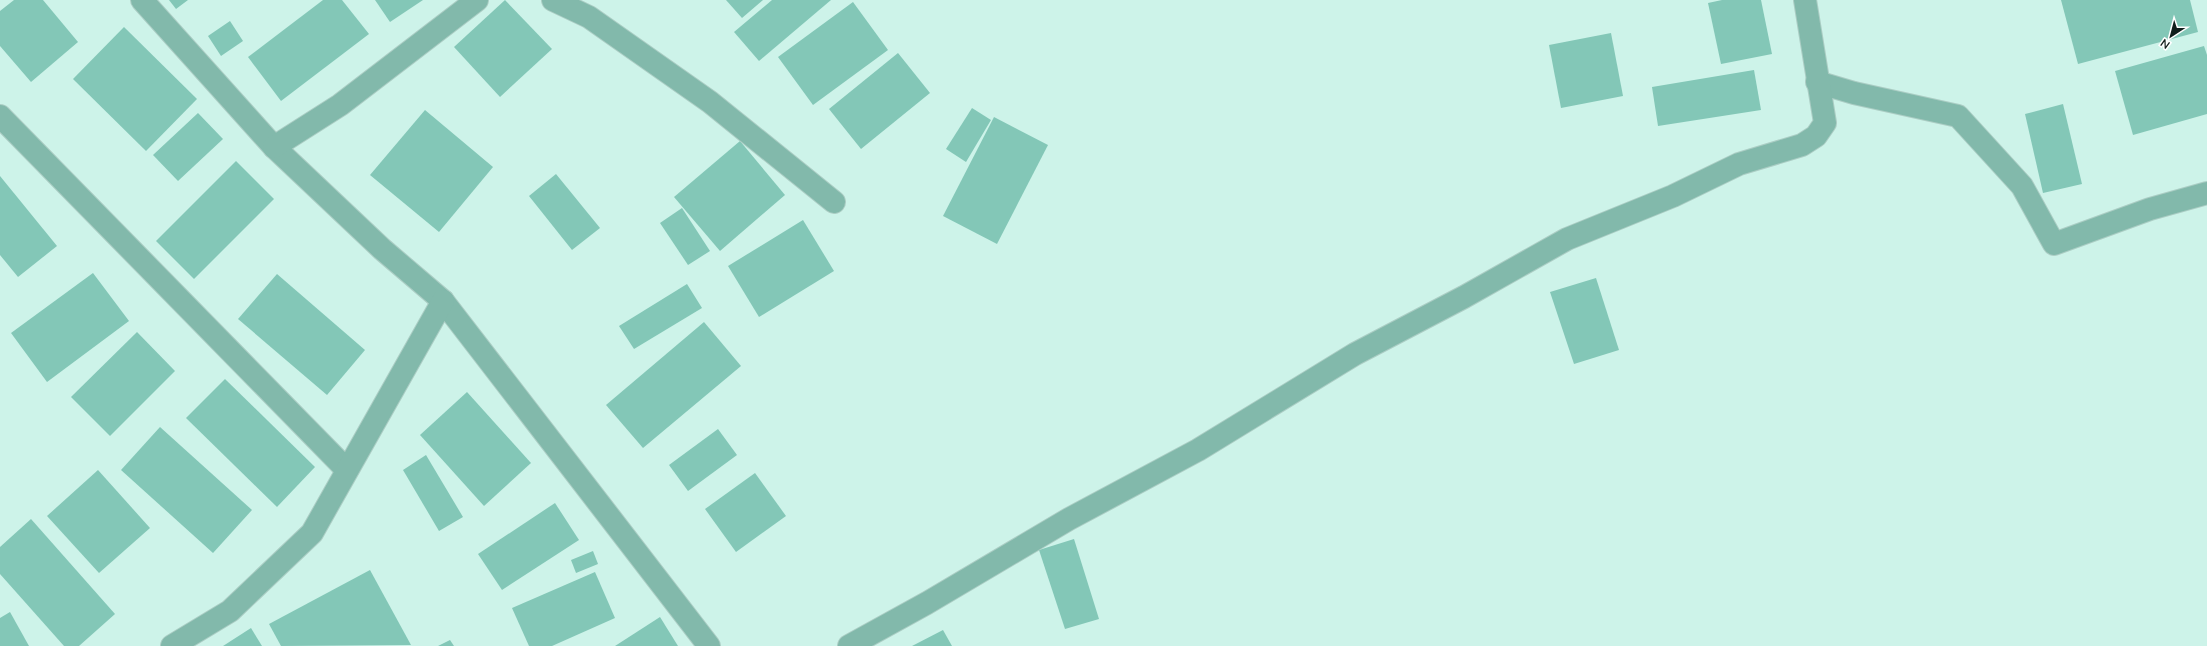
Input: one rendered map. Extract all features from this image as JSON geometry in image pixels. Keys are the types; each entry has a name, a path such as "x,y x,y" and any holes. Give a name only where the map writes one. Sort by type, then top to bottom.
{"street":[{"path":"142,0 274,147 382,249 443,301 709,646"},
{"path":"274,147 340,105 477,0"},
{"path":"553,0 588,17 710,102 834,202"},
{"path":"849,646 927,603 1069,519 1198,450 1355,354 1464,297 1567,239 1673,196 1739,164 1811,141 1825,123 1817,82 1805,0"},
{"path":"1817,82 1854,93 1958,116 2022,186 2054,244 2150,209 2207,193"},
{"path":"0,116 347,470"},
{"path":"172,646 230,611 312,533 443,301"}],"building":[{"path":"14,0 43,0 78,42 31,82 0,46 0,11"},
{"path":"169,0 188,0 176,9"},
{"path":"323,0 342,0 369,34 281,101 248,57"},
{"path":"375,0 423,0 390,22"},
{"path":"505,0 552,49 500,97 454,47"},
{"path":"726,0 763,0 742,18"},
{"path":"772,0 831,0 759,61 734,32"},
{"path":"1722,0 1761,0 1772,54 1721,64 1708,3"},
{"path":"2061,0 2190,0 2198,32 2078,64"},
{"path":"853,2 888,50 813,105 778,57"},
{"path":"230,21 243,41 221,56 208,36"},
{"path":"124,27 197,99 146,151 73,79"},
{"path":"1611,33 1623,96 1561,108 1549,45"},
{"path":"2204,46 2207,55 2207,114 2133,135 2115,71"},
{"path":"898,53 930,93 861,149 829,109"},
{"path":"1754,70 1761,110 1658,126 1652,87"},
{"path":"2063,104 2082,184 2043,193 2025,114"},
{"path":"972,108 991,120 966,162 946,149"},
{"path":"425,110 493,167 439,232 370,175"},
{"path":"198,113 223,139 178,181 153,155"},
{"path":"994,117 1048,145 997,244 943,216"},
{"path":"740,141 785,195 720,251 674,197"},
{"path":"236,161 274,199 194,279 156,241"},
{"path":"556,174 600,228 572,250 529,196"},
{"path":"0,176 57,246 18,277 0,255"},
{"path":"682,208 710,251 688,265 660,223"},
{"path":"803,220 834,271 759,317 728,266"},
{"path":"93,273 129,321 47,382 11,333"},
{"path":"277,274 365,350 327,395 238,319"},
{"path":"1596,278 1619,350 1574,364 1550,292"},
{"path":"687,284 702,308 634,349 619,326"},
{"path":"704,322 741,366 643,448 606,405"},
{"path":"137,332 175,371 110,436 71,397"},
{"path":"225,379 315,467 277,507 186,418"},
{"path":"467,392 531,463 484,506 420,435"},
{"path":"160,427 252,510 213,553 121,470"},
{"path":"718,429 737,455 688,491 669,465"},
{"path":"426,455 463,517 439,531 403,470"},
{"path":"98,470 150,528 99,573 47,516"},
{"path":"755,473 786,516 736,552 705,509"},
{"path":"555,503 579,540 502,590 478,554"},
{"path":"31,519 115,614 79,646 64,646 0,574 0,547"},
{"path":"1074,539 1099,619 1065,629 1039,550"},
{"path":"593,551 598,564 576,573 571,560"},
{"path":"370,570 411,645 281,646 269,624"},
{"path":"595,572 615,618 552,646 529,646 512,608"},
{"path":"10,612 29,646 0,646 0,618"},
{"path":"660,617 678,646 615,646"},
{"path":"251,628 262,646 223,646"},
{"path":"943,630 952,646 912,646"},
{"path":"450,640 454,646 438,646"}]}
